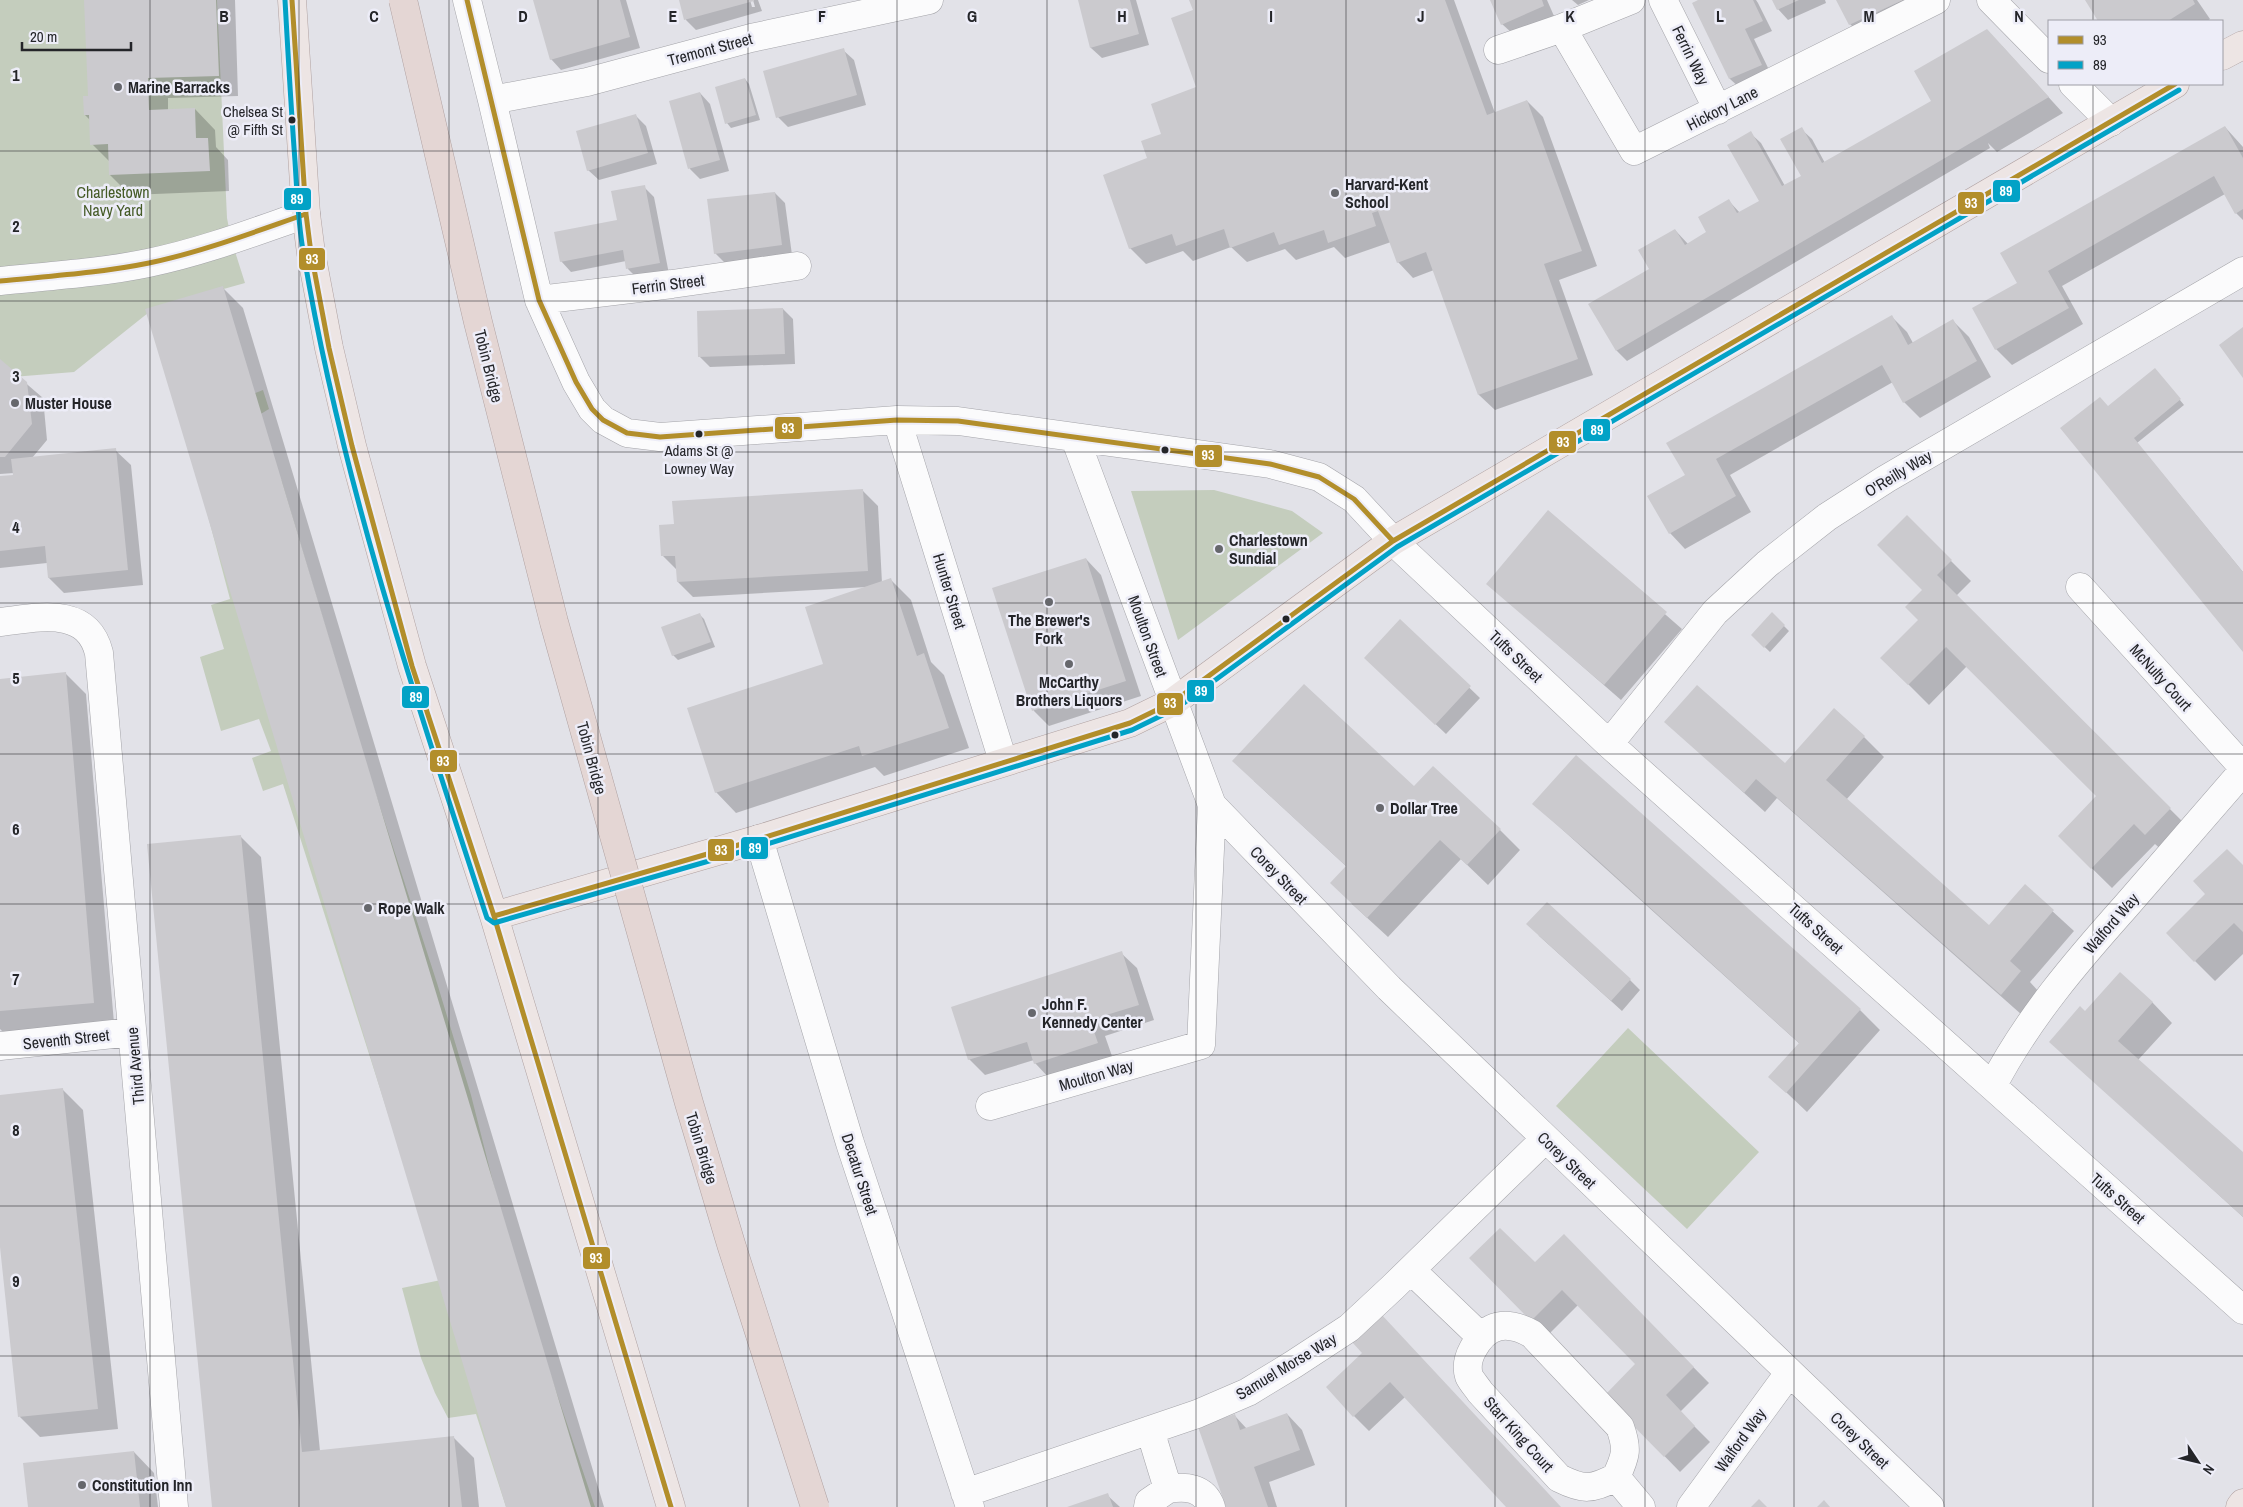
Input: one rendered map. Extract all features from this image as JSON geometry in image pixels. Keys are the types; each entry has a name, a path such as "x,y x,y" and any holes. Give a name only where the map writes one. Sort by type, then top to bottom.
{"highway":[{"name":"Tobin Bridge","path":"403,0 478,322 554,622 695,1122 816,1507"},
{"name":"Tobin Bridge","path":"459,238 556,626 667,1027 816,1507"}],"main road":[{"path":"292,0 306,214 311,253 329,348 352,446 412,666 494,916 672,1507"},
{"path":"2223,55 2243,45"},
{"path":"494,916 759,839 1003,761 1130,723 1173,702 1393,541 2173,85"},
{"path":"2240,1507 2243,1503"}],"street":[{"name":"Tufts Street","path":"467,0 539,300 586,401 603,420 627,432 660,437 897,420 958,421 1270,464 1319,477 1354,499 1393,541 1609,744 2243,1310"},
{"name":"Tremont Street","path":"492,100 587,82 751,38 929,0"},
{"path":"1498,50 1562,28 1630,0"},
{"name":"Ferrin Way","path":"1663,0 1718,110"},
{"name":"Hickory Lane","path":"1562,28 1634,151 1936,0"},
{"path":"1991,0 2048,58"},
{"path":"2074,85 2111,122"},
{"path":"0,281 97,271 148,263 210,247 306,214"},
{"name":"Ferrin Street","path":"539,300 672,284 797,266"},
{"name":"O'Reilly Way","path":"1609,744 1715,612 1767,564 1827,517 1886,479 2243,271"},
{"name":"Hunter Street","path":"897,420 1003,761"},
{"name":"Moulton Street","path":"1075,438 1212,805 1201,1045"},
{"name":"McNulty Court","path":"2080,587 2243,767"},
{"name":"Third Avenue","path":"0,622 59,618 70,620 86,629 97,645 99,654 174,1507"},
{"name":"Walford Way","path":"1993,1085 2014,1045 2048,997 2243,771"},
{"name":"Corey Street","path":"1212,805 1389,988 1930,1507"},
{"name":"Decatur Street","path":"759,839 850,1143 967,1500"},
{"name":"Seventh Street","path":"0,1046 132,1032"},
{"name":"Moulton Way","path":"990,1106 1201,1045"},
{"name":"Samuel Morse Way","path":"967,1500 1197,1414 1248,1392 1294,1364 1349,1328 1411,1270 1545,1138"},
{"path":"1411,1270 1480,1336 1496,1326 1518,1326 1532,1334 1620,1427 1626,1443 1625,1458 1616,1477 1641,1507"},
{"name":"Starr King Court","path":"1480,1336 1467,1359 1469,1376 1480,1392 1559,1478 1575,1486 1597,1487 1616,1477"},
{"name":"Walford Way","path":"1691,1507 1789,1373"},
{"path":"1150,1430 1158,1498 1184,1487 1198,1490 1210,1502 1211,1507"}],"green space":[{"name":"Charlestown Navy Yard","path":"0,0 217,0 227,218 231,239 245,283 220,290 250,395 263,390 269,409 254,418 282,482 369,773 471,1095 515,1269 595,1507 506,1507 476,1414 448,1418 435,1393 421,1358 402,1288 441,1280 283,784 263,791 252,758 271,751 259,719 221,731 200,657 224,649 211,605 230,599 153,309 74,372 0,378"},
{"path":"1214,490 1292,511 1323,533 1178,640 1131,491"},
{"path":"1628,1028 1759,1152 1687,1229 1556,1106"}],"building":[{"name":"Marine Barracks","path":"84,0 216,0 219,76 148,78 149,110 195,108 196,138 208,138 210,171 109,175 108,144 90,145 89,115 84,115 83,96 88,96"},
{"path":"533,0 620,0 630,37 550,60"},
{"path":"679,0 754,0 754,1 684,20"},
{"path":"1078,0 1130,0 1139,34 1090,48"},
{"name":"Harvard-Kent School","path":"1189,0 1445,0 1487,115 1527,100 1582,251 1544,264 1578,359 1478,395 1426,252 1397,263 1378,211 1372,213 1376,226 1328,243 1324,230 1279,245 1274,232 1230,248 1224,229 1176,246 1172,234 1129,249 1103,175 1147,158 1141,141 1161,134 1151,104 1196,87 1171,18 1193,10"},
{"path":"1490,0 1542,0 1544,6 1501,25"},
{"path":"1698,0 1753,0 1763,21 1745,29 1762,65 1729,79 1692,3"},
{"path":"1772,0 1799,0 1777,10"},
{"path":"1836,0 1903,0 1849,25"},
{"path":"2085,0 2193,0 2195,4 2170,20 2097,20"},
{"path":"1987,29 2049,97 1616,351 1588,304 1649,269 1638,250 1675,229 1685,245 1706,232 1698,217 1729,199 1737,213 1759,201 1727,145 1751,131 1782,186 1801,176 1780,139 1802,127 1822,163 1931,101 1914,71"},
{"path":"844,48 857,95 776,118 763,71"},
{"path":"745,78 756,115 725,124 715,87"},
{"path":"700,92 720,160 688,169 669,101"},
{"path":"636,114 648,153 587,171 576,131"},
{"path":"2225,126 2243,158 2243,209 2235,214 2214,176 2048,271 2069,308 1995,350 1972,308 2017,283 2000,253"},
{"path":"645,185 660,263 626,269 623,250 560,262 554,232 617,220 611,191"},
{"path":"775,192 782,245 714,254 707,199"},
{"name":"Rope Walk","path":"223,286 591,1507 506,1507 145,309"},
{"path":"783,308 785,354 698,357 697,311"},
{"path":"1892,315 1908,345 1953,319 1977,361 1903,403 1882,365 1716,459 1736,496 1669,534 1647,496 1685,475 1666,443"},
{"path":"2243,327 2243,378 2219,345"},
{"name":"Muster House","path":"0,359 27,382 32,424 5,457 0,457"},
{"path":"2155,368 2181,399 2134,438 2243,572 2243,652 2060,428 2100,397 2108,406"},
{"path":"116,448 128,570 48,578 45,546 0,551 0,476 13,475 11,459"},
{"path":"863,489 868,571 677,582 675,556 661,556 659,525 674,524 672,501"},
{"path":"1548,510 1667,612 1604,685 1486,584"},
{"path":"1907,515 1952,560 1937,575 2171,808 2145,835 2134,824 2091,869 2058,836 2096,796 1946,647 1908,685 1880,658 1918,620 1905,607 1922,590 1877,545"},
{"path":"1086,558 1126,681 1032,711 992,588"},
{"path":"891,578 917,656 924,653 949,728 862,756 859,746 715,793 687,708 823,664 805,607"},
{"path":"1772,612 1785,625 1764,648 1751,635"},
{"path":"700,613 711,642 672,656 661,627"},
{"path":"1400,619 1471,686 1435,725 1364,658"},
{"path":"66,672 94,1003 0,1011 0,679"},
{"name":"Dollar Tree","path":"1304,684 1414,786 1433,766 1501,829 1467,865 1440,840 1367,918 1330,883 1346,866 1232,761"},
{"path":"1697,685 1785,763 1834,708 1865,736 1826,780 1989,925 2025,884 2054,910 2010,961 2021,971 2001,995 1756,779 1744,793 1664,722"},
{"path":"1576,755 1861,1009 1786,1093 1768,1077 1799,1043 1592,855 1532,804"},
{"path":"241,835 302,1452 454,1436 462,1507 212,1507 147,844"},
{"path":"2227,849 2243,865 2243,932 2234,923 2194,962 2166,933 2205,894 2193,881"},
{"path":"1547,902 1631,979 1611,1001 1526,924"},
{"name":"John F. Kennedy Center","path":"1122,951 1139,1005 1090,1020 1098,1043 1034,1064 1027,1042 968,1060 951,1007"},
{"path":"2120,972 2153,1002 2118,1041 2243,1152 2243,1217 2049,1042 2080,1006 2085,1011"},
{"path":"63,1088 98,1409 18,1417 0,1247 0,1095"},
{"path":"1500,1228 1535,1262 1564,1234 1694,1367 1666,1395 1695,1426 1664,1457 1604,1396 1635,1364 1562,1290 1531,1321 1469,1258"},
{"path":"1381,1314 1561,1507 1506,1507 1390,1382 1353,1417 1326,1387 1362,1353 1352,1342"},
{"path":"1287,1413 1300,1450 1254,1467 1268,1507 1226,1507 1198,1427 1235,1414 1240,1430"},
{"name":"Constitution Inn","path":"134,1451 140,1507 28,1507 23,1463"},
{"path":"1108,1493 1113,1507 1067,1507"},
{"path":"1759,1499 1767,1507 1751,1507"},
{"path":"1824,1500 1830,1507 1817,1507"}],"transit line":[{"name":"89","path":"285,0 300,233 320,340 339,424 360,508 408,673 487,918 494,923 761,846 1132,730 1177,708 1397,547 2179,90"},
{"name":"93","path":"292,0 306,214 311,253 329,348 352,446 412,666 494,916 671,1507"},
{"name":"93","path":"467,0 539,300 576,382 592,409 603,420 627,433 660,437 897,420 958,421 1270,464 1319,477 1354,499 1393,541"},
{"name":"93","path":"494,916 759,839 1130,723 1173,702 1393,541 2173,85"},
{"name":"93","path":"0,281 94,272 149,263 247,235 306,214"}],"place":[{"name":"Marine Barracks","path":"118,87"},
{"name":"Chelsea St @ Fifth St","path":"292,120"},
{"name":"Harvard-Kent School","path":"1335,193"},
{"name":"Muster House","path":"15,403"},
{"name":"Adams St @ Lowney Way","path":"699,434"},
{"name":"Charlestown Sundial","path":"1219,549"},
{"name":"The Brewer's Fork","path":"1049,602"},
{"name":"McCarthy Brothers Liquors","path":"1069,664"},
{"name":"Dollar Tree","path":"1380,808"},
{"name":"Rope Walk","path":"368,908"},
{"name":"John F. Kennedy Center","path":"1032,1013"},
{"name":"Constitution Inn","path":"82,1485"}]}
